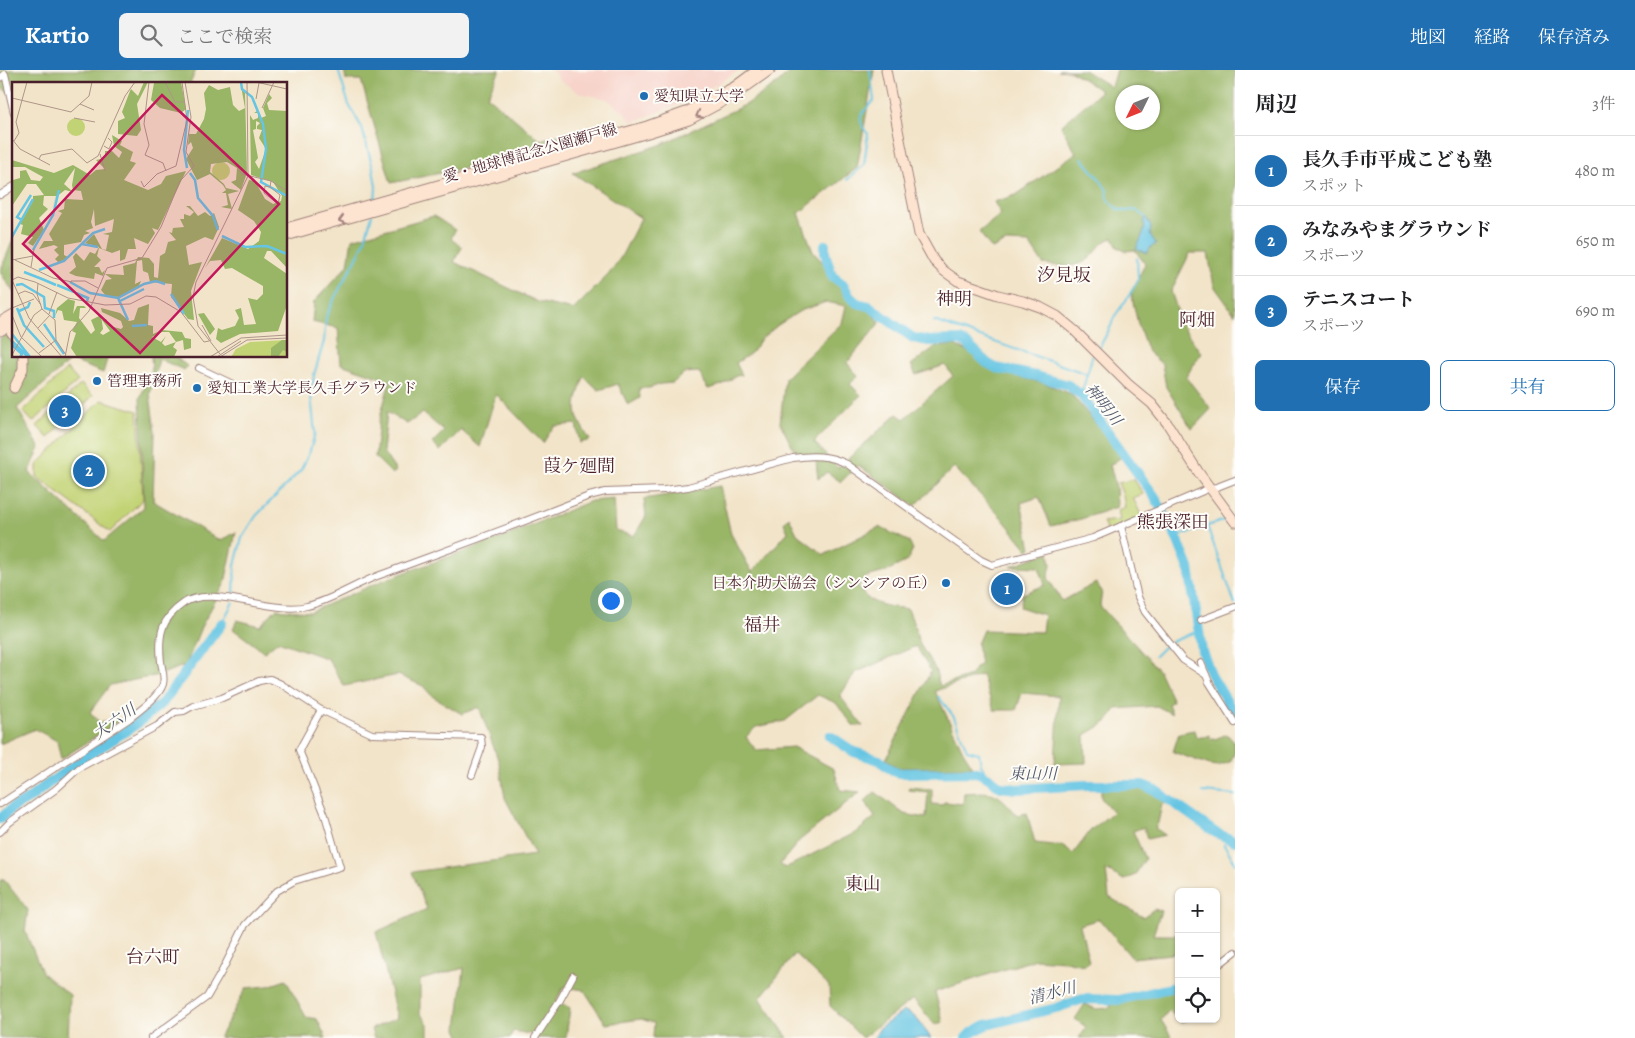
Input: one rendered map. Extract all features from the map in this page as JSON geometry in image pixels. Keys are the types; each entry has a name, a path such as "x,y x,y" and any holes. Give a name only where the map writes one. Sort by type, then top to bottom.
{"main road":[{"name":"愛・地球博記念公園瀬戸線","path":"288,235 298,229 647,126 686,112 734,87 757,70"},
{"name":"愛・地球博記念公園瀬戸線","path":"384,204 690,120 739,92 770,70"},
{"path":"886,70 919,234 934,262 958,281 998,295 1040,306 1057,316 1074,330 1128,384 1152,404 1235,522"},
{"name":"愛・地球博記念公園瀬戸線","path":"288,228 298,229"},
{"path":"4,323 12,333"},
{"path":"14,388 23,369 23,358"}],"street":[{"path":"0,78 5,74 12,104"},
{"path":"0,195 12,187"},
{"path":"200,368 241,388"},
{"path":"0,804 129,719 145,706 162,686 164,678 159,645 161,630 172,614 186,601 200,596 294,608 307,606 322,602 370,579 589,496 605,492 664,490 688,487 793,458 808,456 836,459 847,464 981,560 992,565 1093,538 1210,488 1217,488 1235,480"},
{"path":"1122,526 1138,596 1145,612 1182,660 1206,675"},
{"path":"1201,620 1235,607"},
{"path":"1201,663 1206,675 1235,723"},
{"path":"0,832 10,822 56,789 79,768 157,726 174,712 209,703 259,680 270,680 281,684 321,710 372,734 481,737 482,747 472,776"},
{"path":"151,1038 207,997 222,972 245,925 277,891 294,881 340,867 325,815 299,750 321,710"},
{"path":"1220,964 1235,952"},
{"path":"535,1038 573,976"}],"shaded area":[{"name":"愛知県立大学","path":"552,70 739,70 680,104 632,122 625,113 607,99 579,93 560,80"}],"green space":[{"path":"0,70 196,70 191,82 12,82 12,94 0,87"},
{"path":"344,70 500,70 487,96 540,140 582,129 588,135 500,161 391,183 361,80 346,80"},
{"path":"791,70 874,70 857,168 799,213 813,252 880,322 847,363 858,376 850,384 861,395 814,442 838,468 897,414 904,419 953,376 945,365 916,375 911,365 935,347 954,345 976,355 986,367 1044,383 1071,394 1123,456 1110,465 1116,487 1117,507 1081,519 1051,526 1039,497 1021,503 1031,548 1028,550 1001,517 954,467 915,506 858,465 841,482 827,472 818,479 816,461 795,452 780,423 785,378 842,323 846,306 826,302 800,311 778,325 761,339 751,353 736,363 742,375 736,376 722,385 708,389 699,372 684,373 673,383 639,388 640,398 628,405 618,384 599,390 584,377 576,403 576,410 580,423 590,440 580,443 576,424 554,426 543,443 496,394 480,447 461,430 440,451 432,443 444,431 423,413 407,424 387,412 383,452 396,471 392,474 375,457 379,421 390,381 341,364 338,328 312,322 314,302 348,265 352,239 434,216 455,230 451,239 462,247 454,262 538,302 573,310 609,274 621,257 641,218 573,173 660,145 747,104 778,83"},
{"path":"1058,70 1084,70 1111,87 1116,70 1235,70 1235,315 1214,286 1208,253 1190,253 1171,291 1182,325 1201,353 1186,377 1211,409 1192,429 1166,387 1162,364 1148,352 1138,324 1131,293 1145,264 1135,250 1125,251 1117,247 1114,238 1103,242 1088,260 1082,263 1069,266 1049,265 1043,264 1029,243 1006,242 992,249 979,232 1001,214 994,202 1016,195 1076,153 1061,126 1101,91 1071,71"},
{"path":"12,242 12,290 0,272"},
{"path":"12,332 12,358 107,358 103,373 71,360 17,408 40,448 29,472 104,541 144,507 140,398 152,370 151,358 177,358 187,366 184,370 159,359 150,394 155,433 153,501 221,541 236,532 225,583 201,627 186,665 159,675 110,685 90,712 100,723 117,719 120,721 61,759 57,741 35,729 0,744 0,338"},
{"path":"67,369 78,381 33,422 23,411"},
{"path":"81,384 93,396 48,438 37,426"},
{"path":"101,400 138,411 143,499 110,532 37,477 37,465"},
{"path":"1134,479 1143,494 1133,498 1142,517 1107,532 1103,522 1120,520 1118,510 1125,507 1118,483"},
{"path":"720,486 731,534 752,572 788,532 784,523 789,517 797,534 824,555 879,527 908,541 913,549 907,561 885,572 866,577 858,586 865,596 874,602 885,606 908,609 919,643 935,669 940,686 970,676 976,667 981,664 977,644 983,630 1042,632 1044,615 1020,607 1023,594 1045,585 1039,567 1011,566 1049,552 1051,565 1048,578 1062,601 1096,583 1102,591 1100,606 1159,671 1173,701 1168,704 1172,714 1157,706 1116,709 1107,722 1085,735 1086,763 1055,764 1059,696 1022,693 1016,710 994,710 982,675 935,691 963,751 973,767 898,768 886,759 931,671 916,646 855,673 840,696 863,726 853,725 836,703 818,695 785,721 756,727 746,737 756,750 793,747 834,769 840,790 860,792 800,840 780,864 785,868 857,832 875,817 865,801 875,792 904,814 926,818 928,792 908,790 909,787 932,789 932,804 943,805 944,802 963,804 964,793 982,792 994,794 1004,801 1017,815 1027,813 1035,843 1062,846 1073,854 1091,830 1113,812 1101,798 1101,789 1104,786 1143,787 1154,791 1169,803 1162,804 1155,828 1165,835 1147,839 1144,827 1133,831 1145,859 1135,875 1124,880 1106,870 1109,897 1143,917 1154,909 1161,911 1153,935 1175,935 1175,952 1132,958 1099,919 1080,925 1089,962 1084,965 1065,961 1036,959 935,992 943,1022 935,1025 913,999 862,1038 830,1006 829,986 795,954 760,998 788,1038 653,1038 654,1023 641,1019 606,1024 584,990 564,987 556,1001 570,1008 566,1038 534,1038 535,1035 513,1031 510,1038 461,1038 457,1029 464,968 420,980 420,1013 428,1024 428,1038 374,1038 371,1029 397,1018 376,932 427,909 412,872 535,855 505,798 499,762 479,707 462,714 432,696 423,686 398,675 344,686 328,659 278,641 264,652 233,629 237,620 260,626 276,609 310,612 384,580 499,539 591,501 614,499 616,531 634,536 646,516 644,499"},
{"path":"1194,730 1196,737 1209,735 1211,739 1215,739 1227,734 1235,741 1235,752 1230,762 1218,766 1210,765 1173,752 1179,733"},
{"path":"0,880 4,880 28,910 25,931 43,974 70,995 68,1038 0,1038"},
{"path":"286,980 306,1017 317,1019 326,1038 219,1038 246,988 268,986"},
{"path":"1175,988 1175,1016 1169,1010 1161,1020 1172,1038 1079,1038 1086,1027 1075,1019 1085,1004 1096,1009 1110,1008 1112,1002"}],"water":[{"path":"1146,217 1151,227 1150,234 1156,244 1147,253 1136,249 1141,239"},
{"path":"904,1011 916,1018 931,1038 874,1038 880,1028"}],"waterway":[{"path":"338,70 349,105 362,128 373,168 376,187 375,201"},
{"path":"847,180 864,165 868,134 861,123 861,116 874,100 870,70"},
{"path":"1082,158 1101,181 1107,191 1108,200 1117,209 1125,211 1135,210 1146,217"},
{"path":"234,597 235,565 242,538 256,516 301,470 310,451 315,433 311,397 314,375 324,341 326,317 364,243 372,215"},
{"name":"神明川","path":"825,245 825,253 832,276 843,284 850,297 857,303 869,306 913,338 929,341 960,340 987,363 996,368 1068,385 1081,395 1155,497 1178,541 1189,568 1202,651 1211,675 1235,715"},
{"path":"1098,350 1114,317 1138,280 1137,258"},
{"path":"934,321 1087,374"},
{"path":"1081,395 1093,354"},
{"path":"1228,519 1207,526 1235,604"},
{"path":"1182,535 1206,527"},
{"path":"222,623 233,602"},
{"name":"大六川","path":"0,819 12,808 30,798 83,759 138,723 163,702 222,623"},
{"path":"1171,642 1193,633"},
{"path":"1155,656 1167,644"},
{"path":"939,697 954,717 967,750 979,753 981,765 989,778"},
{"name":"東山川","path":"830,736 854,752 879,760 898,773 977,772 1001,787 1017,789 1087,785 1142,785 1155,790 1216,833 1235,841"},
{"path":"1203,792 1235,795"},
{"path":"1224,844 1235,863"},
{"name":"清水川","path":"966,1038 986,1025 1056,1008 1083,999 1118,1000 1175,987"}],"place":[{"name":"愛知県立大学","path":"644,96"},
{"name":"管理事務所","path":"97,381"},
{"name":"愛知工業大学長久手グラウンド","path":"197,388"},
{"name":"テニスコート","path":"65,411"},
{"name":"みなみやまグラウンド","path":"89,471"},
{"name":"日本介助犬協会（シンシアの丘）","path":"946,583"},
{"name":"長久手市平成こども塾","path":"1007,589"}],"district":[{"name":"汐見坂","path":"1064,275"},
{"name":"神明","path":"954,299"},
{"name":"阿畑","path":"1197,320"},
{"name":"葭ケ廻間","path":"579,466"},
{"name":"熊張深田","path":"1173,522"},
{"name":"福井","path":"762,625"},
{"name":"東山","path":"863,884"},
{"name":"台六町","path":"153,957"}]}
